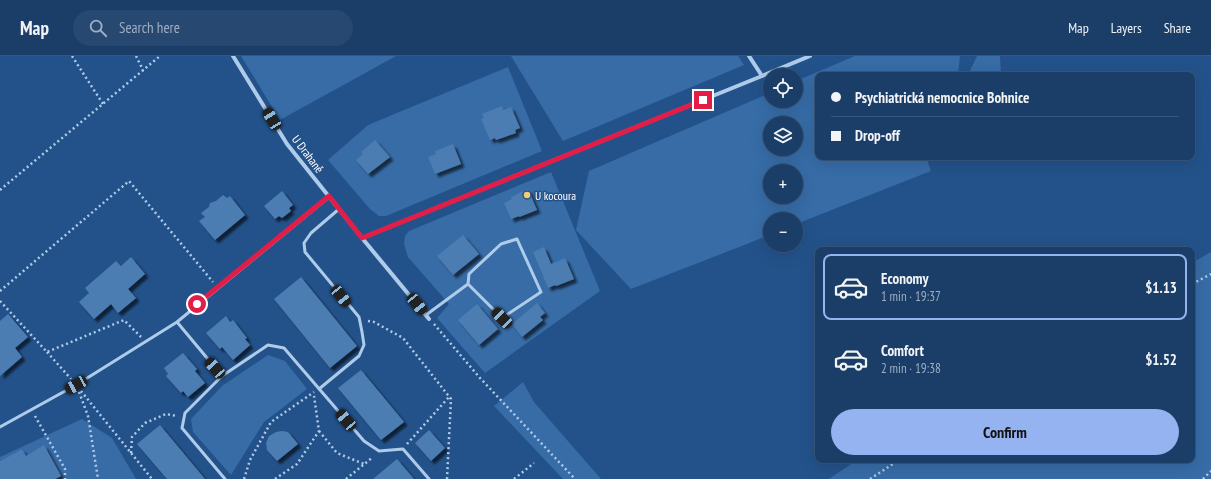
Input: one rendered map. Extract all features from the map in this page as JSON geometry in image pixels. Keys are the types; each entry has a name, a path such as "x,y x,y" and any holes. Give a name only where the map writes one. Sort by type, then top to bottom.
{"street":[{"name":"U Drahaně","path":"233,56 287,144 429,319"},
{"path":"749,56 762,76"},
{"path":"362,238 810,56"}],"lane":[{"path":"0,427 76,385 177,322 217,287 329,196"},
{"path":"319,389 359,356 364,345 359,317 305,252 304,243 311,233 339,209"},
{"path":"426,315 468,284 469,274 495,249 501,244 517,239 541,292 502,318 468,284"},
{"path":"177,322 222,376"},
{"path":"225,479 182,428 185,413 222,376 268,345 284,348 364,441 379,451 403,449 429,479"}],"path":[{"path":"72,56 103,104"},
{"path":"136,56 143,71"},
{"path":"0,190 160,56"},
{"path":"0,291 129,181 217,287"},
{"path":"1195,282 1211,274"},
{"path":"0,301 76,385 152,479"},
{"path":"429,319 480,378 575,479"},
{"path":"47,352 124,320 145,342"},
{"path":"360,320 374,322 403,338 450,397 447,479"},
{"path":"76,385 88,416 98,479"},
{"path":"244,479 250,460 271,422 319,389"},
{"path":"314,392 319,431 337,453 364,464"},
{"path":"403,449 450,397"},
{"path":"32,410 65,469 65,479"},
{"path":"131,453 132,437 145,423 166,414 184,417"},
{"path":"275,479 297,464 319,431"},
{"path":"346,479 379,451"},
{"path":"514,479 534,463"},
{"path":"870,479 894,463"},
{"path":"1203,479 1211,471"}],"shaded area":[{"path":"241,56 396,56 280,120"},
{"path":"511,56 738,56 744,65 563,141"},
{"path":"855,56 960,56 958,72 817,72"},
{"path":"977,56 1000,56 1001,72 969,72"},
{"path":"508,67 542,151 386,216 379,216 370,209 328,160 368,125"},
{"path":"815,73 815,160 927,160 931,171 803,221 803,212 763,212 763,238 631,289 576,230 589,171 763,96 763,108 803,108 803,78"},
{"path":"551,172 600,291 485,373 437,318 449,304 408,257 404,244 405,236 409,231"},
{"path":"1211,252 1211,479 829,479 853,463 1195,463 1195,261"},
{"path":"268,355 285,361 307,389 264,422 231,475 193,432 191,419 222,386"},
{"path":"523,382 534,402 601,479 563,479 494,406"},
{"path":"82,419 112,438 136,479 55,479 44,446 26,456 22,449 0,461 0,457"}],"building":[{"path":"502,106 503,110 511,107 520,128 515,130 516,133 496,140 495,138 490,140 481,119 484,118 482,114"},
{"path":"375,140 390,157 368,174 356,160 363,154 361,152"},
{"path":"453,144 461,164 435,174 428,157 436,154 435,151"},
{"path":"528,189 537,210 511,219 504,203 512,199 511,197"},
{"path":"282,191 293,205 289,208 291,211 282,218 279,216 275,219 264,206"},
{"path":"223,195 227,198 230,196 245,215 215,240 199,221 205,217 201,213 209,207 210,203 216,201"},
{"path":"463,235 479,254 453,275 437,256"},
{"path":"544,247 551,264 565,258 574,279 548,288 533,252"},
{"path":"131,257 145,274 128,289 136,298 118,313 111,304 94,319 79,302 89,293 85,288 116,261 121,266"},
{"path":"301,277 357,346 330,368 274,299"},
{"path":"537,303 545,313 540,317 543,320 522,337 512,324"},
{"path":"477,304 498,329 479,345 458,320"},
{"path":"8,314 28,337 15,348 22,357 0,376 0,321"},
{"path":"226,316 230,322 233,320 247,338 245,339 250,345 233,360 222,347 220,349 206,333"},
{"path":"183,353 197,369 195,371 205,383 188,397 183,391 181,393 166,376 168,374 164,368"},
{"path":"361,370 404,422 381,440 338,388"},
{"path":"160,425 205,479 167,479 137,444"},
{"path":"429,430 445,448 431,461 415,443"},
{"path":"276,432 288,432 298,444 277,461 267,450 266,443 269,436"},
{"path":"44,445 61,476 55,479 0,479 0,461 22,449 26,456"},
{"path":"397,459 414,479 373,479"}],"place":[{"name":"U kocoura","path":"527,195"}],"route":[{"path":"197,304 329,196 362,238 703,100"}]}
